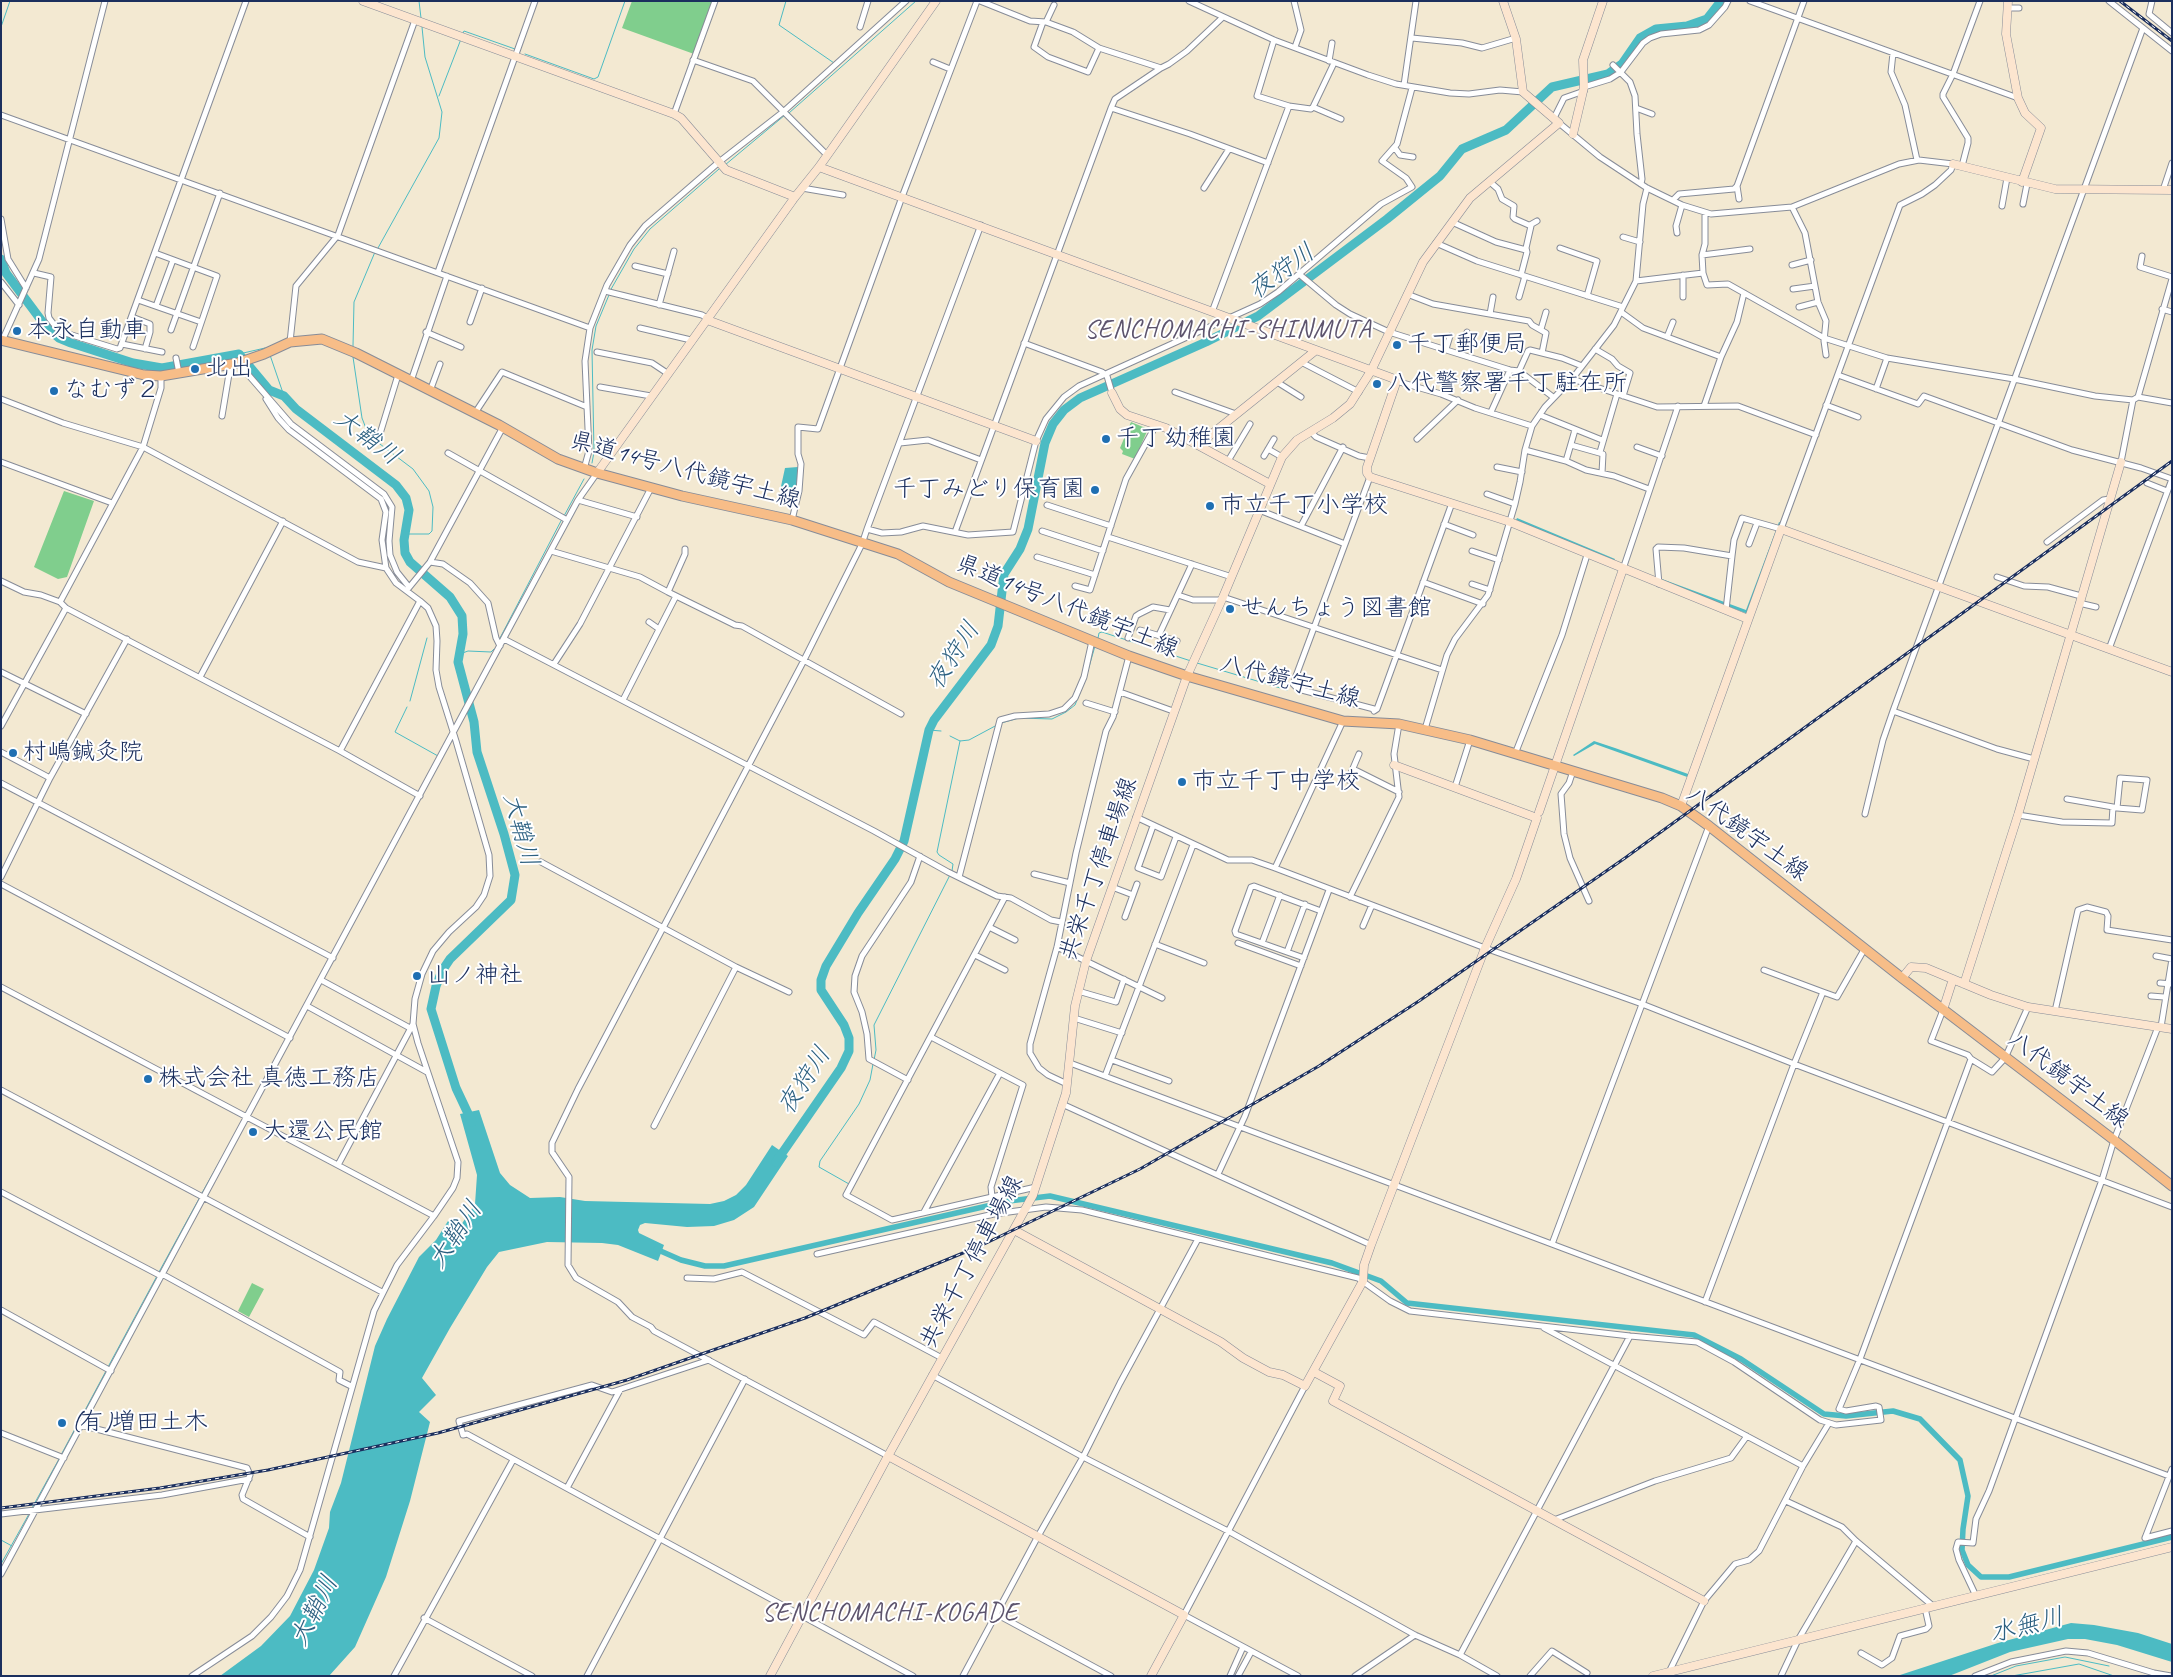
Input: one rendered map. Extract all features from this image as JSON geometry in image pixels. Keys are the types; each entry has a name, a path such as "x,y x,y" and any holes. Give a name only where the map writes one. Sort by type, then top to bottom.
{"main road":[{"name":"県道14号八代鏡宇土線","path":"2,341 144,375 161,376 179,371 236,363 290,342 322,339 347,348 502,427 558,459 584,469 652,488 792,520 898,554 949,582 1128,656 1188,674"},
{"name":"八代鏡宇土線","path":"1188,674 1343,721 1399,724 1470,740 1633,789 1681,806 2172,1186"}],"street":[{"path":"2,341 34,272 48,231 105,1"},
{"path":"34,272 51,277 48,312 53,324 59,331 117,349 122,344 246,1"},
{"path":"363,1 674,114 681,118 722,166 733,174 795,197"},
{"path":"438,272 535,1"},
{"path":"674,114 714,1"},
{"path":"860,27 868,1"},
{"path":"584,469 588,451 585,361 590,328 630,245 645,226 722,166 783,113 898,4 906,1"},
{"path":"1,1574 61,1457 81,1425 109,1369 288,1037 321,980 330,957 478,688 578,500 667,373 819,167 936,1"},
{"path":"792,520 799,491 801,464 798,454 798,427 818,429 902,196 978,1 1030,21 1045,22 1073,32 1099,48 1161,68"},
{"path":"1189,1 1274,40 1332,62 1412,88 1460,94 1500,90 1526,95 1600,157 1647,188 1682,205 1705,213 1729,214 1792,207 1899,164 1917,160 1935,160 2055,190 2168,190 2172,162"},
{"path":"1294,1 1300,30 1295,47"},
{"path":"1404,85 1416,1"},
{"path":"1503,1 1516,38 1526,95"},
{"path":"1573,134 1584,88 1583,60 1604,1"},
{"path":"1556,121 1564,98 1584,88 1610,79 1621,72 1643,43 1650,38 1661,34 1699,30 1717,17 1726,7 1728,1"},
{"path":"1750,1 2018,98"},
{"path":"1739,199 1737,186 1804,1"},
{"path":"1681,806 1900,205 1922,194 1958,165 1968,138 1943,97 1980,1"},
{"path":"2108,1 2172,51"},
{"path":"2152,1 2148,14 2172,33"},
{"path":"2019,8 2008,4 2006,34 2018,98 2025,114 2038,123 2041,128 2025,183 2023,204"},
{"path":"1054,5 1034,47 1048,58 1088,72 1099,48"},
{"path":"955,532 993,425 1115,100 1187,51 1223,17"},
{"path":"290,342 296,286 338,235 419,22"},
{"path":"1865,814 1882,740 2143,28"},
{"path":"1412,38 1462,43 1482,48 1516,38"},
{"path":"1274,40 1257,96 1289,106 1311,109 1313,107 1341,118"},
{"path":"1313,107 1332,62 1332,43"},
{"path":"1893,53 1891,72 1905,105 1917,160"},
{"path":"693,60 753,81 827,155"},
{"path":"933,62 950,69"},
{"path":"1614,65 1630,82 1633,88 1641,184"},
{"path":"867,529 882,533 901,532 923,526 968,535 1013,532 1036,441 1046,419 1064,397 1079,386 1260,304 1300,275 1381,204 1412,187 1406,178 1382,161 1395,148 1412,88"},
{"path":"1212,312 1289,106"},
{"path":"1111,108 1190,134 1268,163"},
{"path":"1636,108 1652,114"},
{"path":"1,115 338,235 590,328"},
{"name":"共栄千丁停車場線","path":"770,1676 932,1375 1034,1191 1062,1104 1070,1063 1078,991 1086,961 1173,711 1232,577 1282,456 1289,448 1310,432 1342,412 1359,392 1423,262 1436,243 1470,198 1556,121"},
{"path":"1395,148 1400,155 1413,157"},
{"path":"1204,188 1229,149"},
{"path":"819,167 981,225 1056,255 1396,381 1532,426"},
{"path":"2002,206 2007,178"},
{"path":"1490,182 1498,189 1502,199 1514,206 1513,217 1530,225"},
{"path":"1673,200 1679,194 1734,189 1737,186"},
{"path":"802,188 843,195"},
{"path":"1425,729 1442,670 1455,639 1483,604 1490,590 1515,504 1522,472 1524,450 1532,426 1553,397 1572,379 1614,325 1636,281 1647,188"},
{"path":"171,330 220,193"},
{"path":"1677,233 1676,226 1682,205"},
{"path":"1792,207 1805,233 1818,302 1826,320 1824,338 1826,355"},
{"path":"1705,213 1702,255 1703,273 1707,285 1728,284 1824,338 1887,358 2014,379 2095,396 2172,404"},
{"path":"1,219 8,259 26,289"},
{"path":"1530,225 1537,221"},
{"path":"1452,222 1496,242 1526,250"},
{"path":"981,225 862,544 803,662 578,1088 552,1143 552,1152 565,1169 571,1184 568,1265 576,1278 618,1302 632,1317 971,1500 1037,1538 1298,1676"},
{"path":"1519,297 1528,252 1526,250 1530,225"},
{"path":"1623,237 1640,242"},
{"path":"1436,243 1477,261 1587,296 1622,310 1643,328 1721,357"},
{"path":"1560,248 1597,261 1587,296"},
{"path":"1702,255 1750,249"},
{"path":"659,305 674,251"},
{"path":"155,253 217,276 193,347"},
{"path":"1964,984 2018,815 2069,634 2121,462 2136,399 2172,278 2140,267 2142,256"},
{"path":"156,306 173,260"},
{"path":"1792,265 1811,260"},
{"path":"635,266 668,274"},
{"path":"1636,281 1703,273"},
{"path":"1300,275 1314,288 1350,314 1389,332 1510,370 1519,371 1553,397"},
{"path":"1683,275 1683,297"},
{"path":"411,381 446,276"},
{"path":"1,282 19,304"},
{"path":"1793,289 1815,286"},
{"path":"470,322 482,288"},
{"path":"607,292 702,315 710,321 1036,441"},
{"path":"1704,406 1721,357 1737,322 1744,293"},
{"path":"1407,294 1433,304 1530,321 1532,325 1541,329 1546,334 1542,353"},
{"path":"1490,314 1493,297"},
{"path":"138,300 201,322"},
{"path":"1799,307 1818,302"},
{"path":"2162,310 2172,312"},
{"path":"1541,329 1546,312"},
{"path":"132,317 150,324 150,332 144,349"},
{"path":"1667,337 1673,322"},
{"path":"640,328 691,340"},
{"path":"426,332 461,347"},
{"path":"1460,354 1468,332"},
{"path":"1446,350 1450,336"},
{"path":"1024,343 1106,375"},
{"path":"122,344 162,352"},
{"path":"1595,349 1612,359 1618,366 1630,374 1602,440 1600,452"},
{"path":"1198,445 1315,350"},
{"path":"1519,371 1528,351 1542,353 1582,366"},
{"path":"597,352 652,363 667,373"},
{"path":"176,358 179,371"},
{"path":"1876,389 1887,358"},
{"path":"1301,362 1359,392"},
{"path":"222,416 230,368 236,363 291,424 388,499 392,507 389,535 390,555 407,589"},
{"path":"430,391 440,364"},
{"path":"1491,412 1510,370"},
{"path":"474,413 502,372 587,407"},
{"path":"379,436 398,375"},
{"path":"1106,375 1116,403 1128,414 1166,428 1270,484"},
{"path":"1838,375 1918,404 1924,396 2081,453 2121,462 2172,479 2109,649"},
{"path":"60,602 143,447 161,388 161,376"},
{"path":"1572,379 1657,407 1738,406 1816,434"},
{"path":"1396,381 1370,458 1367,473 1370,477 1510,522 1748,619"},
{"path":"1277,382 1301,397"},
{"path":"600,387 651,396"},
{"path":"1175,392 1236,414"},
{"path":"264,394 268,404 289,430 381,499 386,512 382,540 386,568 396,583 407,589 428,608 436,626 438,641 437,678 454,730 489,855 490,876 484,895 476,907 448,932 433,951 416,990 411,1026 338,1166"},
{"path":"1,399 63,423 143,447 358,562 386,568"},
{"path":"1417,439 1458,400"},
{"path":"1826,405 1858,417"},
{"path":"1539,812 1678,406"},
{"path":"1540,415 1602,440"},
{"path":"1228,461 1250,424"},
{"path":"1075,586 1089,592 1126,479 1156,425"},
{"path":"407,589 414,583 428,564 502,427"},
{"path":"1566,461 1575,430"},
{"path":"1310,432 1316,437 1359,456 1370,458"},
{"path":"900,443 928,440 981,460"},
{"path":"1264,456 1274,440"},
{"path":"1571,445 1600,452 1604,457 1602,473"},
{"path":"1301,526 1342,447"},
{"path":"1637,447 1662,456"},
{"path":"1268,449 1282,456"},
{"path":"1524,450 1566,461 1586,470 1602,473 1650,489"},
{"path":"448,453 567,520"},
{"path":"1,462 112,503"},
{"path":"1497,467 1522,472"},
{"path":"1370,477 1294,686 1374,710 1377,709 1452,504"},
{"path":"2147,483 2167,491"},
{"path":"554,664 580,624 652,488"},
{"path":"1487,494 1515,504"},
{"path":"2047,542 2103,500 2110,499"},
{"path":"578,500 636,517"},
{"path":"1047,505 1111,526"},
{"path":"1260,510 1345,544"},
{"path":"1726,610 1734,540 1742,518 1781,529 2172,672"},
{"path":"200,677 283,521"},
{"path":"1749,544 1757,523"},
{"path":"1444,524 1472,535"},
{"path":"1042,532 1103,551"},
{"path":"1108,537 1232,577"},
{"path":"1659,584 1656,549 1658,547 1684,548 1732,556"},
{"path":"668,592 685,554 685,550"},
{"path":"551,551 640,577 735,625 742,626 803,662 901,714"},
{"path":"1472,551 1499,560"},
{"path":"1516,754 1562,635 1587,555"},
{"path":"1037,557 1095,575"},
{"path":"428,564 443,564 470,583 488,604 496,638 500,646"},
{"path":"1159,635 1192,564"},
{"path":"1997,577 2024,586 2048,587 2096,607"},
{"path":"1,582 24,592 41,594 60,602 66,608 340,751 418,795"},
{"path":"1423,582 1483,604"},
{"path":"1472,584 1490,590"},
{"path":"1178,595 1193,600 1222,599 1314,627 1442,670"},
{"path":"623,700 676,596"},
{"path":"340,751 420,601"},
{"path":"1128,638 1139,614 1152,607 1170,610"},
{"path":"1,726 66,608"},
{"path":"648,622 660,629"},
{"path":"1140,630 1177,641"},
{"path":"1,877 50,778 127,639"},
{"path":"504,639 876,832 950,873 997,896 1005,897 1052,920 1061,922"},
{"path":"959,877 1000,720 1014,716 1049,714 1064,709 1075,698 1084,677 1094,642"},
{"path":"1066,1084 1039,1068 1030,1053 1030,1044 1057,947 1061,922 1106,731 1115,712 1128,656"},
{"path":"1,672 86,714"},
{"path":"1120,692 1173,711"},
{"path":"1086,702 1115,712"},
{"path":"1893,711 1997,749 2034,759"},
{"path":"1275,868 1343,721"},
{"path":"1350,897 1399,797 1394,765 1399,724"},
{"path":"1455,788 1470,740"},
{"path":"1,752 50,778"},
{"path":"1348,780 1359,754"},
{"path":"1151,1676 1305,1386 1363,1282 1364,1265 1371,1245 1485,948 1516,879 1537,818 1394,765"},
{"path":"1353,769 1399,792"},
{"path":"1574,771 1569,783 1561,794 1564,834 1570,858 1589,901"},
{"path":"2018,815 2062,822 2112,823 2115,808 2120,778 2147,780 2142,810 2115,808 2067,799"},
{"path":"1,783 330,957"},
{"path":"1136,818 1228,860 1252,860 1275,868 1485,948 1642,1004 1794,1064 2172,1207"},
{"path":"1153,826 1138,868 1161,877 1176,837"},
{"path":"1552,1244 1709,826"},
{"path":"1106,1076 1193,845"},
{"path":"908,1080 869,1059 867,1034 862,1012 854,992 855,976 862,956 911,882 918,855"},
{"path":"541,862 736,967 789,992"},
{"path":"1034,874 1070,883"},
{"path":"1,884 288,1037"},
{"path":"1125,917 1137,884"},
{"path":"1304,958 1236,934 1235,931 1251,888 1254,886 1322,911"},
{"path":"1112,887 1133,895"},
{"path":"1218,1174 1241,1126 1329,890"},
{"path":"1262,943 1280,895"},
{"path":"1005,897 846,1195 892,1220 992,1197 1034,1191"},
{"path":"1287,952 1305,904"},
{"path":"1363,926 1372,905"},
{"path":"2055,1012 2078,910 2087,907 2106,912 2108,916 2107,930 2172,940"},
{"path":"990,927 1015,940"},
{"path":"1238,943 1301,966"},
{"path":"1155,944 1204,963"},
{"path":"1057,947 1162,998"},
{"path":"1764,970 1837,996 1865,948"},
{"path":"975,955 1005,970"},
{"path":"1976,1596 1959,1560 1956,1549 1958,1542 1973,1543 1976,1519 1989,1491 2102,1180 2114,1140 2159,1027 2164,997 2169,984 2172,959 2156,956"},
{"path":"654,1126 736,967"},
{"path":"1902,978 1911,967 1918,967 2028,1007 2172,1029"},
{"path":"1078,991 1116,1002 1124,979"},
{"path":"1953,979 1931,1041 1968,1055 1971,1059 1992,1072 2005,1058 2028,1007"},
{"path":"192,1676 252,1636 271,1617 287,1596 300,1570 366,1334 382,1292 397,1265 453,1188 458,1170 458,1162 411,1026 321,980"},
{"path":"2160,982 2169,984"},
{"path":"1,987 434,1216"},
{"path":"1705,1302 1823,992"},
{"path":"2151,996 2164,997"},
{"path":"307,1006 427,1072"},
{"path":"1074,1018 1122,1033"},
{"path":"931,1037 1024,1085 991,1187 992,1197"},
{"path":"817,1254 924,1228 1026,1208 1046,1207 1082,1210 1358,1278 1390,1301 1410,1311 1542,1327 1697,1342 1734,1362 1807,1412 1829,1423 1836,1425 1881,1420 1879,1407 1876,1406 1846,1411 1839,1409 1860,1360 1971,1059"},
{"path":"1112,1060 1169,1081"},
{"path":"1070,1063 2169,1476"},
{"path":"924,1212 1000,1073"},
{"path":"1,1090 382,1292"},
{"path":"1062,1104 1371,1245"},
{"path":"1,1192 340,1372 339,1380 351,1386"},
{"path":"1014,1230 1160,1309 1269,1372 1283,1375 1305,1386"},
{"path":"963,1676 1083,1457 1198,1239"},
{"path":"687,1278 714,1279 742,1272 864,1335 874,1322 942,1358"},
{"path":"1,1310 109,1369"},
{"path":"1542,1327 1803,1466"},
{"path":"1460,1655 1630,1336"},
{"path":"709,1360 612,1392 592,1385 459,1421 463,1435 467,1434 913,1676"},
{"path":"1314,1372 1340,1386 1333,1401 1704,1602"},
{"path":"932,1375 1083,1457 1228,1531 1415,1635 1460,1655 1497,1676"},
{"path":"587,1676 745,1379"},
{"path":"567,1488 620,1389"},
{"path":"1668,1674 1704,1602 1735,1564 1749,1560 1759,1551 1803,1466 1829,1423"},
{"path":"81,1425 247,1468 250,1475 242,1494 243,1499 310,1537"},
{"path":"1,1433 61,1457"},
{"path":"1554,1520 1655,1481 1731,1458 1747,1436"},
{"path":"394,1676 424,1618 513,1460"},
{"path":"2172,1469 2145,1538 2172,1531"},
{"path":"1,1514 162,1495 249,1479"},
{"path":"1786,1501 1842,1527 1929,1607 1929,1626 1926,1629 1900,1636 1892,1658 1882,1665 1861,1653"},
{"path":"1781,1676 1798,1640 1856,1541"},
{"path":"1653,1676 1668,1674 2172,1547"},
{"path":"996,1614 1111,1676"},
{"path":"424,1618 532,1676"},
{"path":"1355,1676 1415,1635"},
{"path":"1230,1676 1243,1647"},
{"path":"1530,1676 1552,1651 1587,1673"},
{"path":"1975,1676 2011,1662 2066,1651 2079,1651 2154,1673 2171,1676"},
{"path":"1238,1676 1251,1652"}],"green space":[{"path":"632,1 713,1 694,54 622,28"},
{"path":"1131,422 1148,429 1135,459 1122,454 1123,451 1120,448"},
{"path":"64,491 94,501 67,577 58,579 34,567"},
{"path":"252,1283 264,1289 249,1317 238,1311"}],"water":[{"path":"798,467 796,491 780,491 785,468"},
{"path":"1517,518 1615,559 1614,561 1516,520"},
{"path":"1779,522 1782,523 1748,614 1661,581 1662,579 1746,610"},
{"path":"1594,741 1691,775 1690,778 1595,744 1573,755"},
{"path":"479,1110 500,1173 510,1185 530,1198 560,1197 585,1201 710,1204 724,1201 736,1195 746,1185 772,1145 788,1156 754,1207 734,1220 714,1226 687,1227 645,1223 640,1225 639,1233 664,1245 658,1261 618,1245 602,1243 547,1242 499,1252 487,1267 422,1378 436,1395 419,1412 430,1422 410,1501 386,1577 355,1647 329,1676 220,1676 261,1646 290,1616 314,1570 329,1528 330,1512 341,1483 375,1346 419,1257 436,1240 448,1221 461,1225 475,1204 477,1175 460,1114"},
{"path":"2071,1623 2138,1633 2172,1644 2172,1662 2117,1645 2085,1639 2068,1639 2010,1652 1949,1676 1897,1676 1998,1643"}],"waterway":[{"path":"1,27 10,1"},
{"path":"419,1 421,18"},
{"path":"525,54 594,79 598,77 625,1"},
{"path":"786,1 779,25 834,63"},
{"path":"789,113 916,1"},
{"name":"夜狩川","path":"776,1162 841,1068 849,1051 849,1038 844,1025 821,990 821,980 826,966 858,913 895,859 904,841 929,730 934,720 991,645 998,626 1004,574 1020,549 1028,529 1045,443 1053,424 1064,410 1080,398 1206,342 1258,316 1387,219 1440,176 1462,149 1506,130 1552,87 1608,74 1622,64 1640,38 1656,29 1687,26 1707,19 1721,1"},
{"path":"378,248 439,138 442,112 425,57 422,27"},
{"path":"463,33 464,31 515,49"},
{"path":"439,96 461,39"},
{"path":"725,165 785,115"},
{"path":"610,291 634,249 650,229 719,169"},
{"path":"353,346 354,302 375,252"},
{"name":"大鞘川","path":"1,259 6,273 47,328 59,338 71,343 133,363 162,368 239,354 269,390 284,396 296,409 396,485 406,498 409,510 404,540 405,553 410,562 450,597 462,616 463,634 458,662 474,722 477,752 504,834 515,875 511,900 450,959 442,971 436,986 431,1009 456,1088 472,1122"},
{"path":"592,463 594,452 592,350 596,326 609,295"},
{"path":"239,354 265,348"},
{"path":"270,355 284,396"},
{"path":"353,357 362,418 367,431 376,441 413,469 429,491 433,507 432,531 429,534 405,534"},
{"path":"564,516 584,479"},
{"path":"500,638 562,519"},
{"path":"1098,638 1099,633 1102,632 1191,661"},
{"path":"410,701 427,638"},
{"path":"1087,674 1095,646"},
{"path":"460,654 468,651 491,652 494,649"},
{"path":"1197,663 1287,690"},
{"path":"1001,723 1019,718 1052,719 1066,712 1075,705 1086,678"},
{"path":"407,707 395,732 438,756"},
{"path":"950,736 960,741 969,740 997,725"},
{"path":"929,730 941,731"},
{"path":"952,871 953,864 937,852 960,741"},
{"path":"874,1060 876,1050 874,1025 950,875"},
{"path":"288,1035 304,1006"},
{"path":"849,1184 819,1167 820,1161 859,1104 870,1080 873,1064"},
{"path":"202,1193 234,1136"},
{"path":"656,1249 681,1260 705,1266 724,1266 1009,1201 1050,1196 1332,1263 1381,1281 1407,1303 1694,1335 1741,1359 1824,1414 1846,1416 1893,1411 1920,1419 1960,1460 1968,1496 1962,1550 1968,1565 1981,1577 2009,1577 2172,1537"},
{"path":"159,1272 200,1197"},
{"path":"108,1367 157,1276"},
{"path":"61,1455 106,1371"},
{"path":"32,1508 59,1459"},
{"path":"1,1564 29,1514"},
{"path":"1,1540 12,1546"},
{"path":"1991,1676 2016,1666 2065,1657 2109,1666"},
{"path":"2012,1676 2079,1664 2114,1676"}],"railway":[{"path":"2120,1 2172,41"},
{"path":"1,1508 160,1488 268,1470 438,1433 627,1380 805,1318 980,1246 1140,1169 1319,1066 1419,1001 1625,858 2172,461"}],"place":[{"name":"本永自動車","path":"17,331"},
{"name":"千丁郵便局","path":"1397,345"},
{"name":"北出","path":"195,369"},
{"name":"八代警察署千丁駐在所","path":"1377,384"},
{"name":"なむず２","path":"54,391"},
{"name":"千丁幼稚園","path":"1106,439"},
{"name":"千丁みどり保育園","path":"1095,490"},
{"name":"市立千丁小学校","path":"1210,506"},
{"name":"せんちょう図書館","path":"1230,609"},
{"name":"村嶋鍼灸院","path":"13,753"},
{"name":"市立千丁中学校","path":"1182,782"},
{"name":"山ノ神社","path":"417,976"},
{"name":"株式会社 真徳工務店","path":"148,1079"},
{"name":"大還公民館","path":"253,1132"},
{"name":"(有)増田土木","path":"62,1423"}],"district":[{"name":"SENCHOMACHI-SHINMUTA","path":"1228,330"},
{"name":"SENCHOMACHI-KOGADE","path":"890,1613"}],"water label":[{"name":"水無川","path":"2027,1626"}]}
